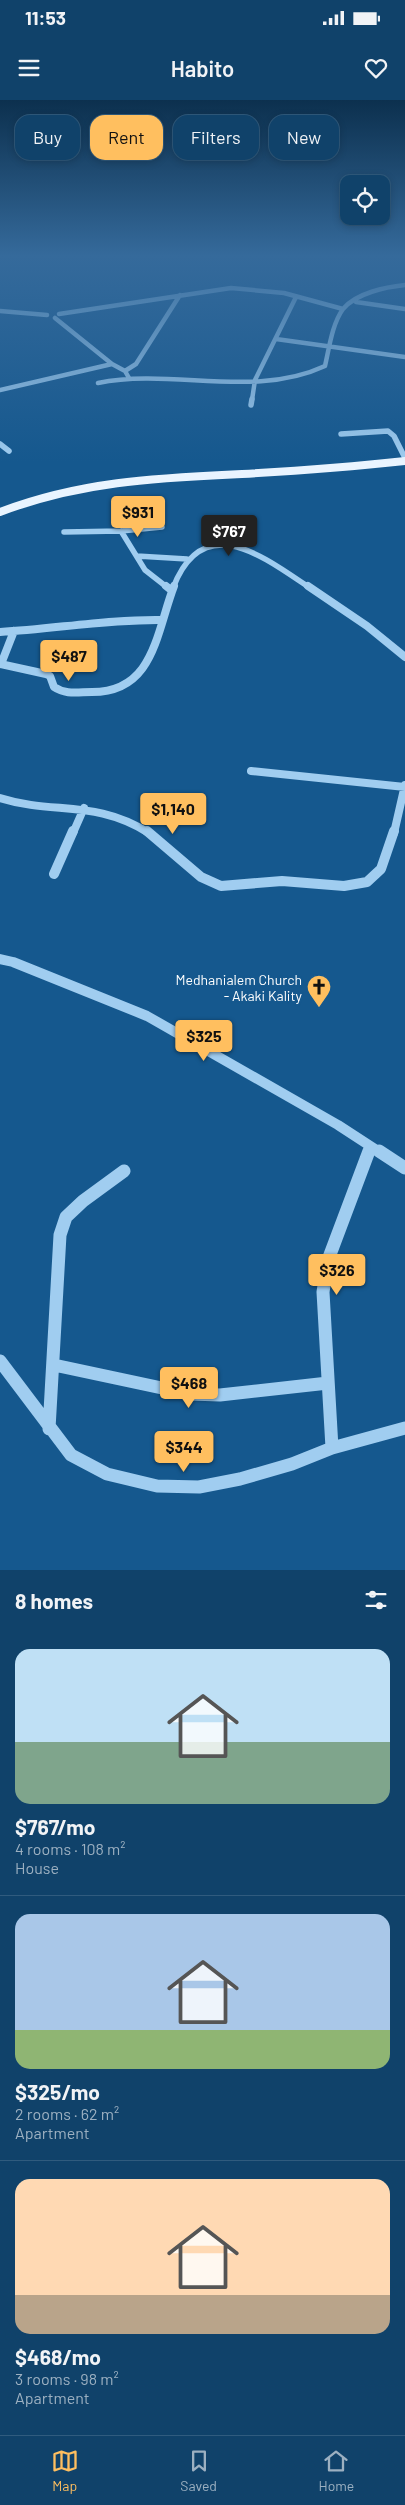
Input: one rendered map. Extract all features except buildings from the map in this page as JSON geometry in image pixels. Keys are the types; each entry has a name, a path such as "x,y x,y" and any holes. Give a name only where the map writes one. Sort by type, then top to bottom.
{"main road":[{"path":"0,512 54,492 109,482 343,468 405,460"}],"street":[{"path":"67,325 112,364 125,371 128,378"},
{"path":"125,371 136,364 161,325"},
{"path":"251,405 255,380 283,325"},
{"path":"98,382 128,378 255,380 288,378 319,370 325,366 338,325"},
{"path":"276,339 405,357"},
{"path":"0,390 112,364"},
{"path":"341,434 388,431 394,436 405,460"},
{"path":"0,444 9,451"},
{"path":"64,532 122,531 162,527"},
{"path":"122,531 146,570 171,590"},
{"path":"14,631 0,664 46,674 50,676 54,687 58,691 68,693 110,692 128,685 136,678 157,640 171,590 187,559 197,552 219,546 248,550 359,618 405,656"},
{"path":"137,556 187,559"},
{"path":"0,632 54,629 125,619 163,620"},
{"path":"0,798 29,805 84,808 112,815 150,833 210,884 236,886 295,881 336,886 361,884 376,876 385,864 405,786 251,771"},
{"path":"54,874 84,808"},
{"path":"0,959 14,962 147,1016 405,1168"},
{"path":"332,1448 323,1292 328,1260 371,1147"},
{"path":"49,1428 60,1235 66,1217 83,1201 124,1171"},
{"path":"0,1361 71,1455 107,1474 157,1486 199,1487 240,1479 292,1464 332,1448 405,1428"},
{"path":"54,1365 190,1394 220,1396 328,1383"}],"place":[{"name":"Medhanialem Church - Akaki Kality","path":"319,1008"}]}
